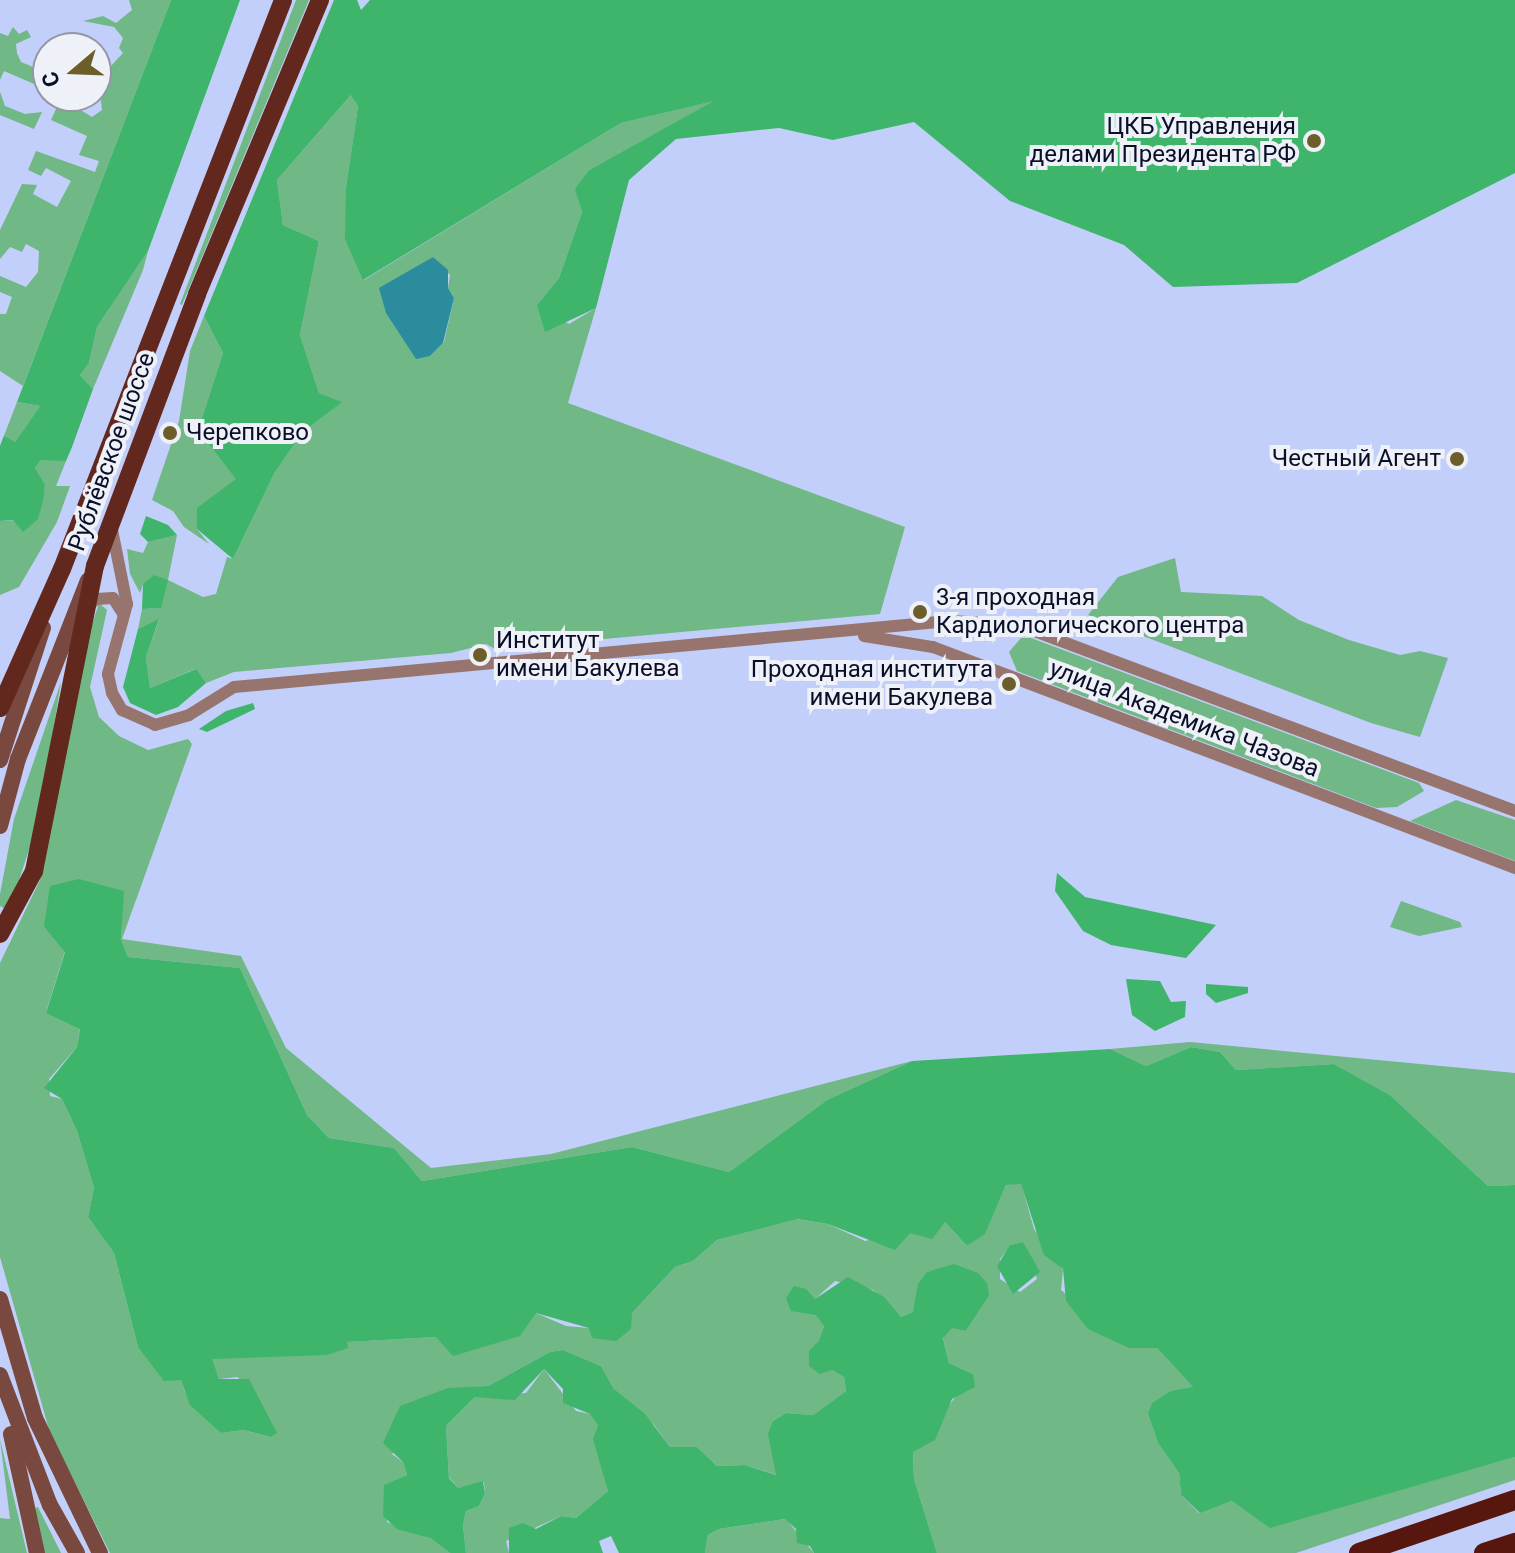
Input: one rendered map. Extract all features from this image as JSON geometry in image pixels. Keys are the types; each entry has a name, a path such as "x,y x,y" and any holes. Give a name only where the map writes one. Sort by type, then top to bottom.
{"highway":[{"path":"1359,1553 1515,1500"},
{"path":"1487,1552 1515,1543"}],"main road":[{"name":"Рублёвское шоссе","path":"0,708 62,569 283,0"},
{"name":"Рублёвское шоссе","path":"0,934 34,871 95,566 197,294 320,0"},
{"path":"0,826 18,759 67,623 95,566"},
{"path":"0,760 62,569"},
{"path":"0,1299 35,1418 100,1553"},
{"path":"0,1376 37,1553"},
{"path":"0,1376 50,1505 77,1553"}],"street":[{"name":"улица Академика Чазова","path":"110,523 125,588 124,615 108,674 112,693 122,710 155,725 181,719 234,687 833,635 949,621 1026,628 1515,811"},
{"path":"86,608 96,599 113,598 124,615"},
{"name":"улица Академика Чазова","path":"833,635 897,638 933,647 1515,868"}],"shaded area":[{"path":"129,0 171,0 23,386 0,371 0,314 6,314 12,297 0,292 0,276 26,287 38,272 39,251 26,244 22,252 10,247 0,259 0,230 22,184 37,185 33,194 57,207 71,181 46,168 41,176 28,170 36,151 95,172 99,161 79,155 87,136 51,120 55,112 84,112 92,117 99,112 112,112 112,65 123,53 119,48 123,38 114,27 83,21 103,16 116,23 132,10"},
{"path":"296,0 309,0 182,305 180,304"},
{"path":"13,27 19,34 27,30 31,37 16,44 21,62 32,66 32,83 4,71 0,80 0,33 8,36"},
{"path":"0,92 5,106 25,114 42,112 34,129 0,115"},
{"path":"352,94 358,106 346,187 364,280 621,123 717,100 589,170 576,189 582,212 559,278 537,305 569,324 596,308 568,403 905,527 880,614 495,649 486,644 451,653 234,672 206,683 195,669 150,688 146,657 159,620 138,629 142,609 161,608 143,584 140,593 130,574 127,549 143,553 148,542 177,535 168,580 203,597 216,594 227,557 233,559 275,472 303,432 341,402 319,393 300,335 319,241 283,225 277,180","holes":["433,257 450,275 448,288 454,298 444,342 430,356 422,264"]},
{"path":"148,251 93,389 80,375 89,363 97,327"},
{"path":"433,257 448,270 448,288 454,298 443,343 430,356 416,359 386,313 379,288"},
{"path":"204,316 223,353 198,430 237,479 197,529 209,544 184,527 173,511 152,500 179,421 190,351"},
{"path":"17,402 40,406 15,442 0,446"},
{"path":"58,457 66,461 56,486 70,486 57,522 19,587 0,595 0,521 38,519 45,486 35,468 41,460"},
{"path":"1175,558 1181,592 1262,596 1299,620 1349,640 1400,655 1420,651 1448,658 1420,737 1371,723 1088,615 1118,577"},
{"path":"99,603 107,610 90,687 99,717 119,736 148,750 188,739 192,744 122,939 241,956 286,1048 431,1168 551,1154 912,1061 827,1100 729,1172 632,1147 422,1181 394,1148 329,1138 307,1115 240,968 128,957 121,939 123,891 44,927 65,951 46,1012 80,1028 77,1047 49,1079 50,1096 62,1099 77,1131 94,1188 88,1217 114,1253 138,1347 171,1378 181,1379 185,1392 221,1433 244,1430 269,1437 238,1377 219,1379 211,1359 232,1354 268,1357 346,1342 436,1337 536,1313 566,1326 589,1328 632,1313 675,1267 693,1261 717,1240 796,1219 828,1224 865,1241 945,1222 967,1246 985,1233 1006,1185 1021,1183 1034,1229 1063,1270 1061,1290 1129,1348 1157,1348 1194,1388 1148,1414 1158,1443 1179,1473 1181,1495 1199,1513 1232,1501 1270,1527 1515,1457 1515,1480 1296,1553 937,1553 914,1479 913,1452 973,1374 949,1363 943,1337 952,1327 966,1331 989,1296 941,1269 927,1272 913,1312 901,1317 873,1290 835,1281 814,1300 824,1326 819,1342 832,1370 844,1377 846,1391 813,1415 786,1413 773,1421 777,1475 745,1465 717,1466 697,1447 670,1447 654,1425 614,1389 601,1366 563,1350 550,1352 488,1386 461,1388 392,1454 403,1462 407,1475 385,1485 387,1522 430,1538 450,1553 110,1553 50,1433 0,1257 0,963 40,880 87,640","holes":["1023,1242 1037,1279 1020,1292 1000,1279 1000,1259 1011,1245"]},
{"path":"1021,638 1031,638 1419,783 1424,791 1397,807 1376,808 1017,671 1009,652"},
{"path":"61,682 39,819 9,911 0,906 0,894 14,819"},
{"path":"1456,800 1515,820 1515,861 1410,821"},
{"path":"1401,901 1460,922 1462,927 1419,936 1390,927"},
{"path":"1190,1042 1515,1073 1515,1185 1488,1186 1390,1095 1334,1064 1236,1070 1220,1052 1191,1047 1146,1066 1110,1049"},
{"path":"544,1369 576,1411 590,1414 598,1426 608,1491 576,1518 561,1516 506,1541 509,1553 466,1553 463,1525 466,1511 479,1506 485,1494 484,1482 458,1488 449,1477 446,1426 475,1397 526,1393"},
{"path":"0,1439 27,1553 0,1553 0,1518 10,1519"},
{"path":"38,1507 61,1553 43,1553 32,1509"},
{"path":"786,1519 814,1553 705,1553 708,1535 719,1529"}],"green space":[{"path":"171,0 240,0 148,251 97,327 89,363 80,375 93,389 72,447 66,461 41,460 35,468 45,485 43,501 38,519 23,532 13,520 0,521 0,446 4,436 15,442 40,406 17,402"},
{"path":"334,0 357,0 361,10 370,0 1515,0 1515,173 1297,283 1173,287 1124,245 1010,201 914,122 833,140 779,128 676,139 629,180 596,308 545,332 537,305 559,278 582,212 575,189 589,170 714,101 621,123 363,280 345,239 346,187 358,106 351,95 277,180 283,225 319,241 300,335 319,393 342,402 303,432 275,472 233,559 197,529 197,508 236,479 198,430 223,353 204,316"},
{"path":"146,516 168,525 177,535 148,542 140,534"},
{"path":"154,575 168,580 161,608 142,609 143,584"},
{"path":"159,619 146,657 150,688 196,669 206,683 178,707 156,715 130,703 123,687 138,629"},
{"path":"253,703 255,709 207,732 199,729 226,711"},
{"path":"1057,873 1085,897 1216,925 1186,958 1111,945 1083,931 1055,891"},
{"path":"79,879 124,891 121,939 128,957 240,968 307,1115 329,1138 394,1148 422,1181 632,1147 729,1172 827,1100 912,1061 1110,1049 1146,1066 1191,1047 1220,1052 1236,1070 1334,1064 1390,1095 1488,1186 1515,1185 1515,1457 1270,1528 1232,1501 1200,1513 1181,1495 1179,1473 1158,1443 1148,1414 1152,1403 1171,1391 1193,1387 1157,1348 1129,1348 1088,1329 1066,1301 1063,1269 1044,1255 1021,1184 1006,1185 985,1234 967,1246 945,1222 932,1239 910,1233 895,1250 828,1224 797,1219 717,1240 693,1261 675,1267 632,1313 631,1329 616,1341 592,1338 589,1328 536,1313 520,1336 453,1356 436,1337 347,1342 348,1348 327,1355 212,1359 219,1379 249,1379 277,1433 270,1437 244,1430 221,1433 190,1405 181,1380 164,1381 138,1347 114,1253 88,1217 94,1188 77,1131 62,1099 44,1088 77,1047 80,1029 46,1013 65,952 44,927 50,886"},
{"path":"1126,979 1160,981 1171,1002 1186,1001 1185,1017 1155,1031 1132,1015"},
{"path":"1206,984 1248,987 1248,993 1216,1003 1206,994"},
{"path":"1023,1242 1040,1272 1013,1294 997,1266 1010,1245"},
{"path":"954,1264 978,1273 987,1283 989,1296 966,1331 952,1328 943,1338 949,1363 973,1374 975,1387 952,1399 935,1440 913,1452 914,1479 937,1553 814,1553 810,1546 797,1543 796,1529 785,1519 719,1529 708,1535 705,1553 619,1553 611,1536 599,1541 603,1553 509,1553 509,1528 523,1523 536,1529 561,1516 576,1518 608,1491 593,1439 598,1426 590,1414 563,1403 563,1389 544,1369 515,1400 475,1397 446,1426 449,1478 458,1488 483,1481 485,1494 479,1506 466,1511 463,1525 466,1553 450,1553 430,1538 397,1529 383,1516 384,1485 407,1475 403,1462 383,1443 400,1406 448,1388 488,1386 550,1352 563,1350 601,1366 614,1389 645,1414 670,1447 697,1447 717,1466 745,1465 776,1475 768,1434 773,1421 786,1413 813,1415 846,1391 844,1377 832,1370 820,1374 809,1366 809,1351 819,1341 824,1326 816,1315 791,1311 786,1298 794,1286 806,1289 815,1299 848,1277 884,1297 901,1317 913,1312 918,1284 927,1272"}],"place":[{"name":"ЦКБ Управления делами Президента РФ","path":"1314,141"},
{"name":"Черепково","path":"170,433"},
{"name":"Честный Агент","path":"1457,459"},
{"name":"3-я проходная Кардиологического центра","path":"920,612"},
{"name":"Институт имени Бакулева","path":"480,655"},
{"name":"Проходная института имени Бакулева","path":"1009,684"}]}
